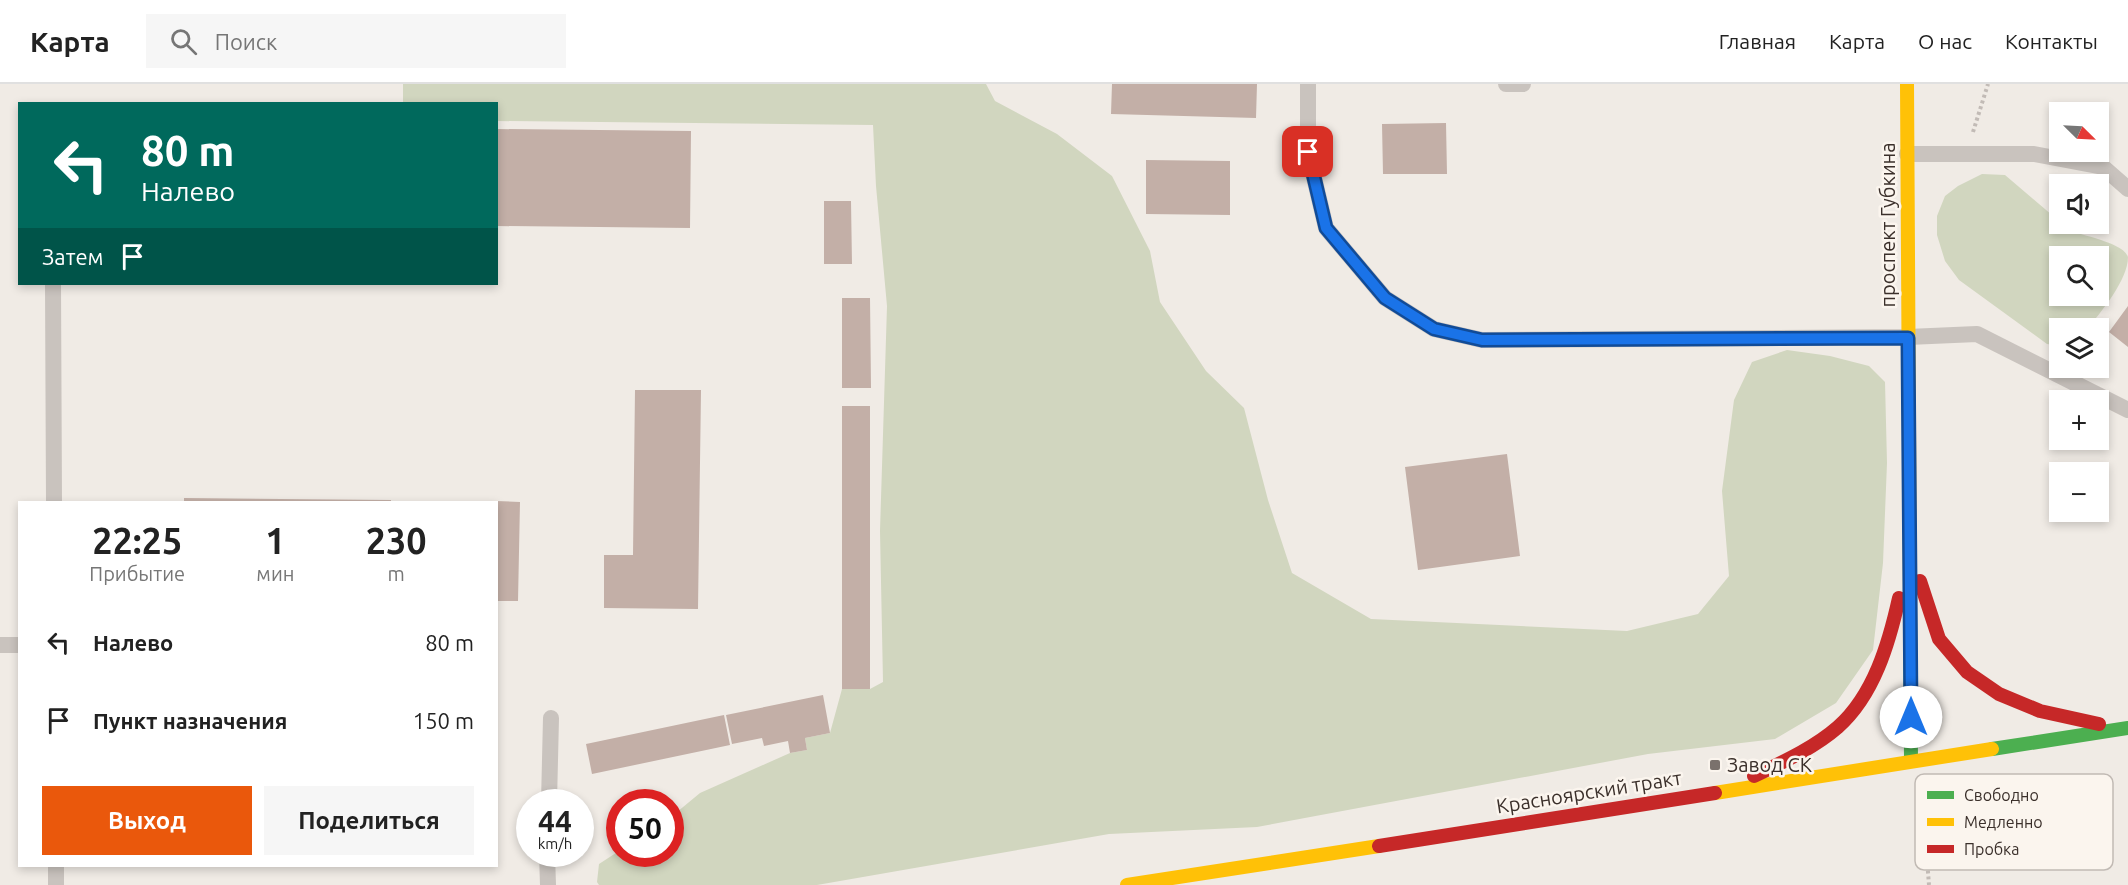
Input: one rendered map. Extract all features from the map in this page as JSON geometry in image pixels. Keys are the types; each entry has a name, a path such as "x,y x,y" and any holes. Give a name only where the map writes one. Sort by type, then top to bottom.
{"main road":[{"name":"проспект Губкина","path":"1907,84 1911,761"},
{"path":"1910,540 1924,596 1940,639 1967,672 1999,694 2040,711 2087,722 2128,727"},
{"path":"1721,791 1777,765 1826,737 1859,704 1882,658 1893,622 1910,540"},
{"name":"Красноярский тракт","path":"1127,885 2128,727"}],"lane":[{"path":"1308,84 1308,152 1326,228 1385,298 1434,329 1482,340 1908,338 1977,334 2128,410"},
{"path":"1506,84 1522,84"},
{"path":"1907,154 2034,154 2103,167 2128,189"},
{"path":"53,285 54,501"},
{"path":"0,645 18,645"},
{"path":"549,789 551,718"},
{"path":"56,867 56,885"},
{"path":"547,867 548,885"}],"path":[{"path":"1911,761 1915,776"},
{"path":"1928,870 1929,885"}],"green space":[{"path":"403,84 986,84 995,101 1057,134 1112,176 1150,251 1160,302 1206,371 1244,408 1268,500 1292,573 1371,619 1627,631 1698,614 1729,576 1722,491 1734,400 1752,362 1787,350 1830,356 1869,366 1885,382 1887,463 1883,563 1873,650 1836,703 1775,739 1648,754 1257,827 1109,834 817,885 599,885 597,882 599,864 606,859 606,867 684,867 684,806 700,793 790,753 807,750 805,738 830,733 842,689 870,689 883,682 880,531 887,306 873,125 498,121 498,102 403,102"},
{"path":"1982,174 2005,175 2049,212 2049,234 2082,234 2120,248 2128,257 2124,276 2109,300 2109,246 2049,246 2049,306 2105,306 2096,318 2049,318 2049,344 2047,344 1959,280 1945,261 1937,235 1937,216 1945,196 1958,186"}],"building":[{"path":"1112,84 1257,84 1256,118 1111,114"},
{"path":"1446,123 1447,174 1383,174 1382,124"},
{"path":"498,129 691,131 690,228 498,226"},
{"path":"1146,160 1230,161 1230,215 1146,214"},
{"path":"824,201 851,201 852,264 824,264"},
{"path":"842,298 870,298 871,388 842,388"},
{"path":"2128,306 2128,347 2109,332"},
{"path":"635,390 701,390 698,609 604,608 604,555 633,555"},
{"path":"842,406 870,406 870,689 842,689"},
{"path":"1507,454 1520,556 1418,570 1405,467"},
{"path":"184,498 391,500 391,501 184,501"},
{"path":"498,501 520,502 518,601 498,601"},
{"path":"823,695 830,733 805,738 807,750 790,753 788,741 764,746 762,738 732,744 726,715"},
{"path":"724,715 730,745 592,774 586,744"}],"traffic: fast":[{"path":"1910,600 1911,761"},
{"path":"1992,749 2128,728"}],"traffic: slow":[{"path":"1907,84 1910,600"},
{"path":"1715,793 1992,749"},
{"path":"1127,885 1379,846"}],"traffic: jam":[{"path":"1920,581 1939,639 1967,672 1999,694 2040,711 2099,724"},
{"path":"1754,776 1819,742 1851,714 1878,667 1899,598"},
{"path":"1379,846 1715,793"}],"place":[{"name":"Завод СК","path":"1715,765"}],"route":[{"path":"1308,152 1326,228 1385,298 1434,329 1482,340 1908,338 1911,717"}]}
